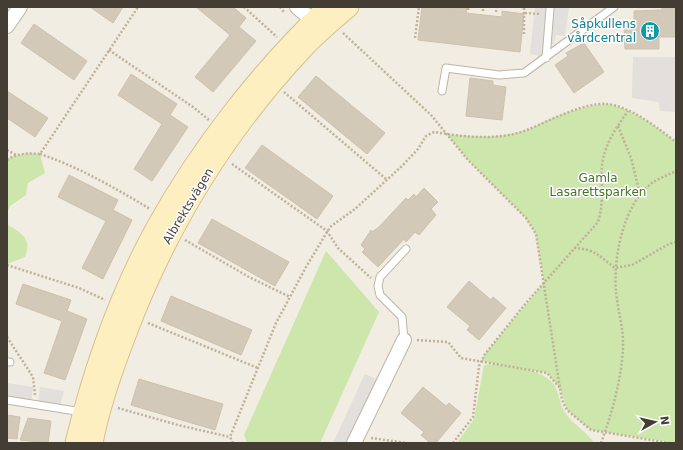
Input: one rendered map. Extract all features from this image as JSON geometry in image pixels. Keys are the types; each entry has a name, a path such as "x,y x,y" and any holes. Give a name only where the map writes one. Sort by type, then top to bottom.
{"main road":[{"name":"Albrektsvägen","path":"326,27 327,7"},
{"name":"Albrektsvägen","path":"93,443 106,392 119,353 154,266 208,171 250,112 305,47 349,7"},
{"name":"Albrektsvägen","path":"75,443 104,345 119,306 155,229 190,172 227,120 290,44 326,27"}],"street":[{"path":"7,26 20,7"},
{"path":"297,7 326,27"},
{"path":"360,440 407,340"}],"lane":[{"path":"442,91 446,68 512,75 524,73 614,7"},
{"path":"546,58 549,11"},
{"path":"406,249 380,277 378,286 380,294 402,317 407,340"},
{"path":"7,400 34,403 83,412"}],"path":[{"path":"40,154 138,7"},
{"path":"244,7 280,41"},
{"path":"415,38 419,7"},
{"path":"496,12 497,7"},
{"path":"524,7 524,34"},
{"path":"525,13 549,11"},
{"path":"326,27 407,91 431,114 468,160 526,218 536,234 562,400 571,415 591,430 669,443"},
{"path":"109,50 193,107 212,123"},
{"path":"280,97 289,86"},
{"path":"284,92 386,179"},
{"path":"232,443 230,437 276,324 330,226 355,208 418,149 426,136 434,132 486,137 507,135 527,130 591,104 607,104 628,111 676,142"},
{"path":"453,443 473,417 479,366 485,354 544,283 598,222 602,211 603,160 606,148 628,111"},
{"path":"618,126 631,158 640,195"},
{"path":"7,150 16,156"},
{"path":"7,160 27,153 40,154 59,160 154,211"},
{"path":"228,166 230,162 327,231 338,248 353,260 367,275 379,282"},
{"path":"601,443 618,386 623,348 622,328 616,290 615,268 618,248 627,220 640,195 652,184 676,171"},
{"path":"182,238 249,277 290,297"},
{"path":"615,268 632,265 669,244 676,242"},
{"path":"574,248 587,248 596,252 615,268"},
{"path":"7,265 79,288 109,302"},
{"path":"144,321 258,368"},
{"path":"7,337 33,377 35,385 34,403"},
{"path":"407,340 448,342 461,358 546,373 560,388"},
{"path":"115,413 118,402"},
{"path":"117,408 178,425 230,437"},
{"path":"360,440 397,440 407,443"}],"green space":[{"name":"Gamla Lasarettsparken","path":"607,104 617,106 635,114 652,124 676,142 676,443 591,430 567,410 560,388 547,373 481,361 485,354 544,283 536,234 526,218 468,160 447,134 487,136 506,135 529,129 545,121 576,110"},
{"path":"27,153 40,154 45,173 28,183 26,195 10,206 7,213 7,160 11,157"},
{"path":"7,217 8,225 22,234 27,241 27,251 25,257 7,264"},
{"path":"326,251 379,312 320,443 247,443 244,435"},
{"path":"496,364 528,370 550,380 555,386 566,414 588,435 594,443 457,443 474,419 484,365"}],"shaded area":[{"path":"535,7 569,7 565,36 556,35 554,43 540,56 530,54"},
{"path":"633,57 676,57 676,112 660,111 659,102 632,98"},
{"path":"365,374 383,382 355,443 333,443"},
{"path":"7,383 33,387 31,403 7,400"},
{"path":"40,387 64,391 59,408 38,404"}],"building":[{"path":"90,7 123,7 113,23"},
{"path":"196,7 233,7 246,18 239,27 256,41 213,92 195,77 230,35"},
{"path":"422,7 467,8 466,13 502,17 502,11 524,14 520,52 418,40"},
{"name":"Såpkullens vårdcentral","path":"662,7 676,7 676,37 659,37 659,49 625,49 624,26 634,25 634,11 662,10"},
{"path":"34,24 87,61 74,80 21,43"},
{"path":"584,43 604,72 574,93 555,65 568,56 566,53"},
{"path":"131,74 177,104 170,115 188,127 152,181 134,169 162,124 118,95"},
{"path":"316,76 385,133 367,154 298,97"},
{"path":"470,78 493,81 493,85 506,87 502,120 466,116"},
{"path":"7,91 48,118 35,137 7,118"},
{"path":"262,145 333,196 317,219 245,168"},
{"path":"69,175 118,200 113,210 132,220 103,279 82,268 106,221 58,197"},
{"path":"424,188 438,202 431,209 436,215 419,235 415,232 406,242 404,239 378,267 362,252 365,249 361,245 371,230 372,232 379,227 406,198 408,200 414,194 416,197"},
{"path":"212,219 289,262 275,286 198,243"},
{"path":"469,281 491,300 493,297 506,308 479,340 467,330 470,326 447,307"},
{"path":"23,284 71,300 67,311 87,319 65,380 44,373 62,321 16,304"},
{"path":"171,296 252,330 241,355 161,321"},
{"path":"139,379 223,404 215,430 131,405"},
{"path":"423,387 446,406 449,403 461,413 436,443 430,443 421,435 424,432 401,413"},
{"path":"7,415 20,417 17,439 7,438"},
{"path":"28,418 51,421 48,443 20,440"}],"place":[{"name":"Såpkullens vårdcentral","path":"650,31"}]}
